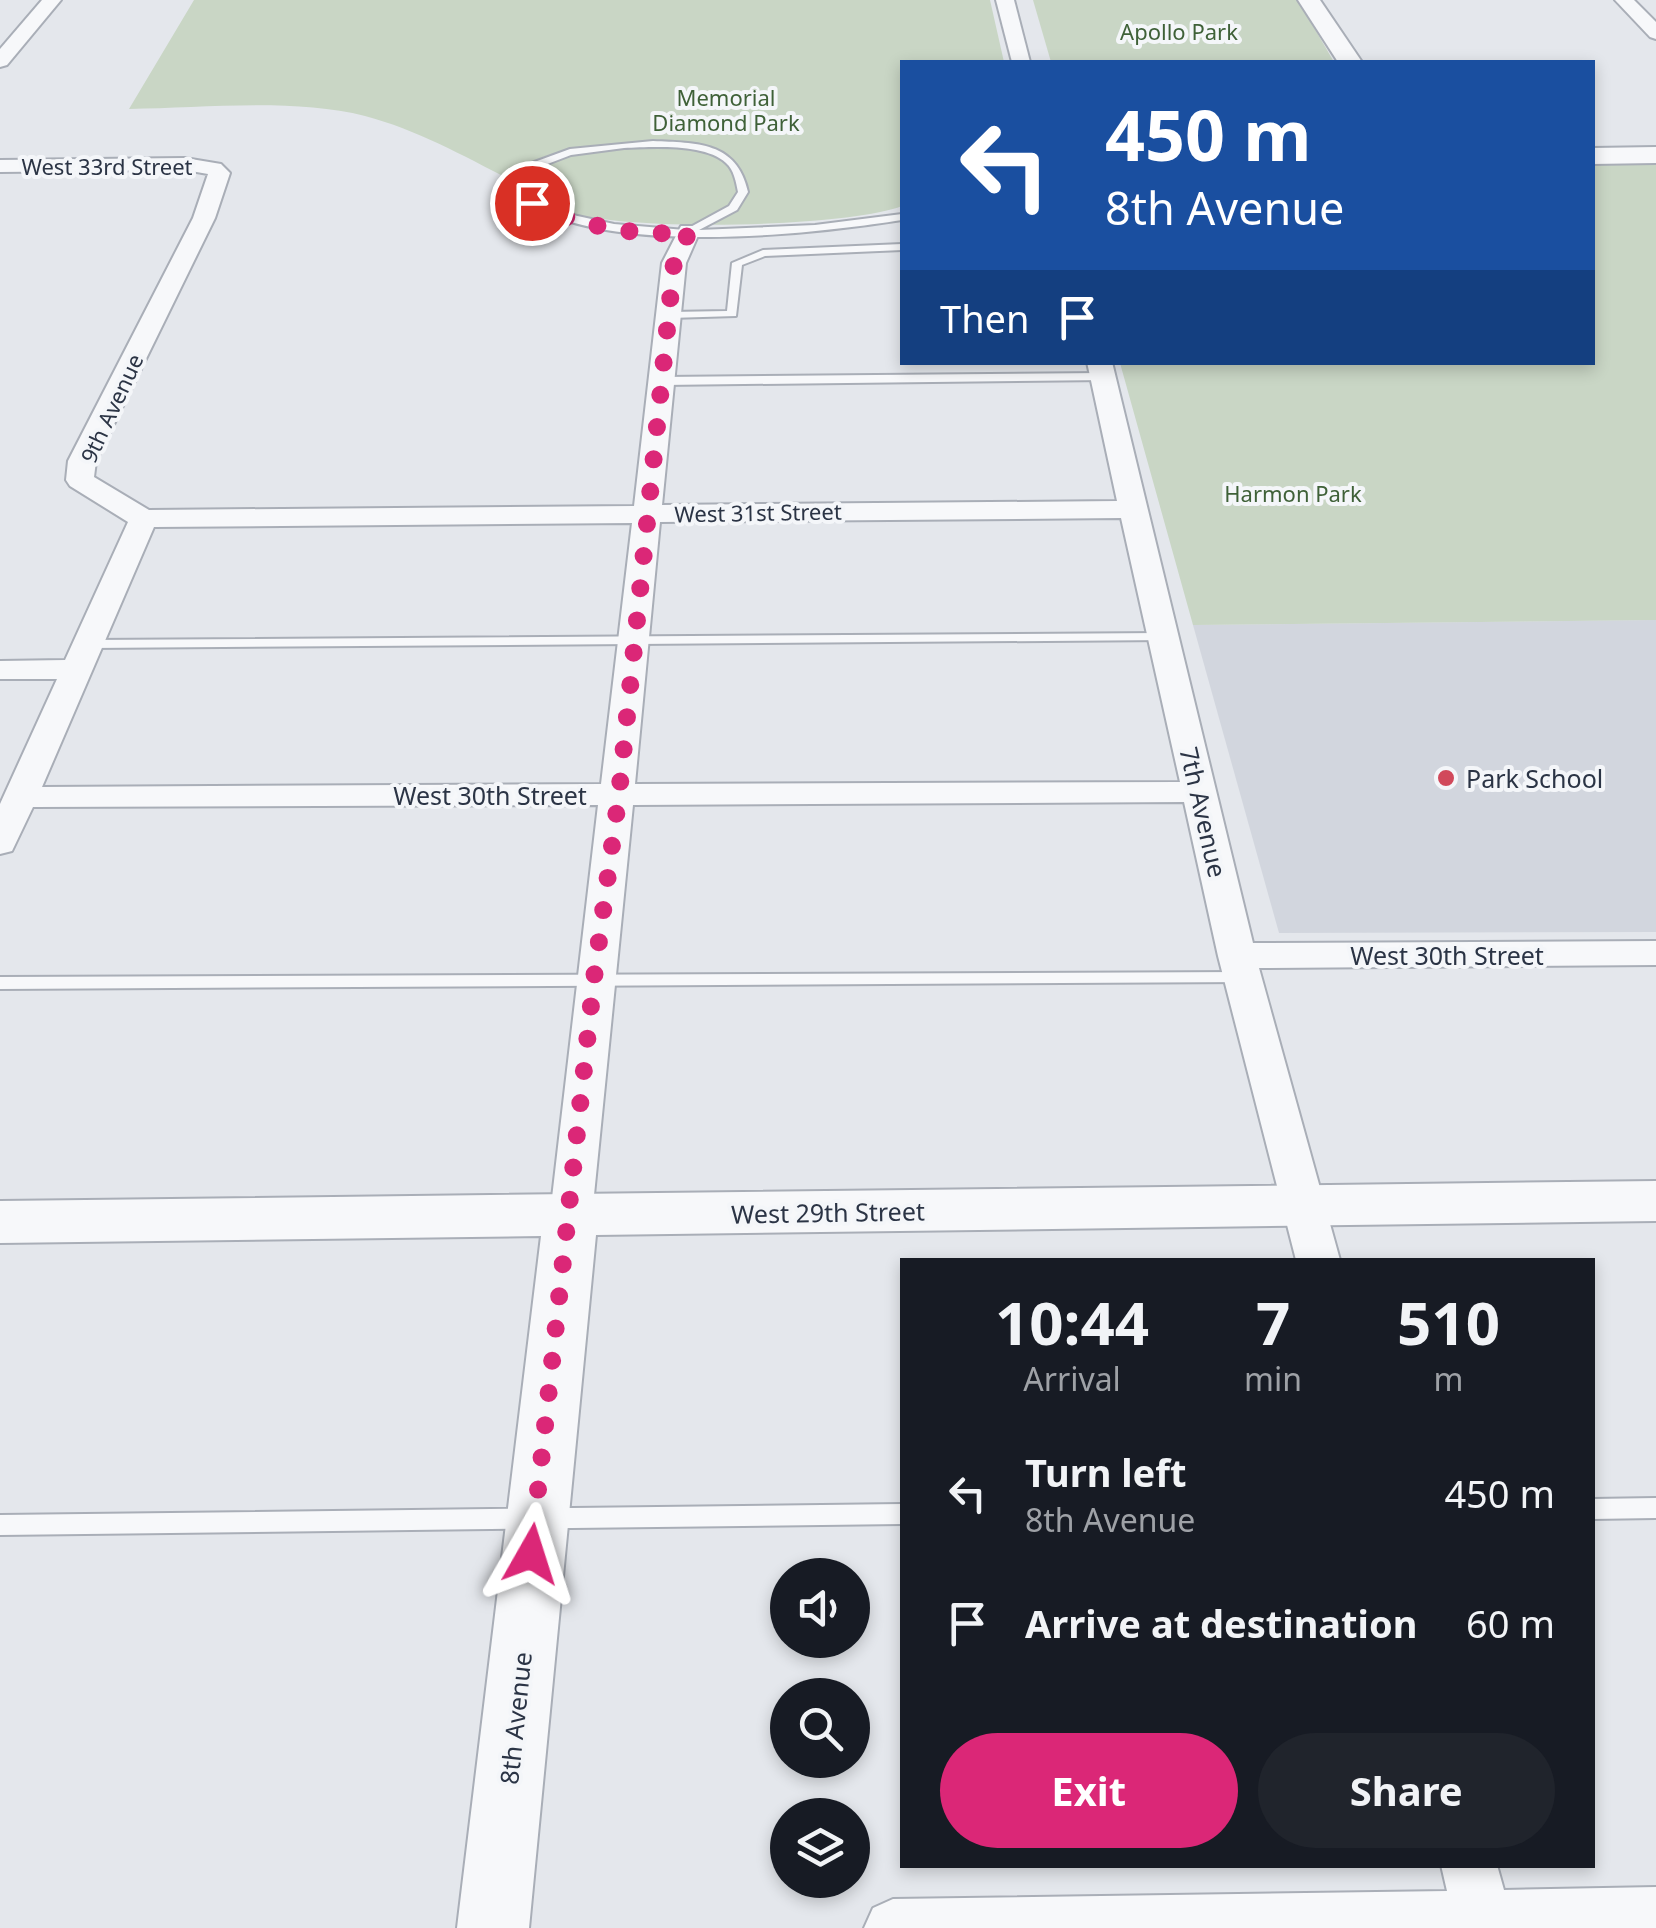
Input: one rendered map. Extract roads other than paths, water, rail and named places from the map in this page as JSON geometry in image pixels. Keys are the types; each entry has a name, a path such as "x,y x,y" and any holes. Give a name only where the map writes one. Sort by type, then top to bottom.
{"street":[{"path":"0,60 52,0"},
{"path":"1005,0 1020,60"},
{"path":"1310,0 1349,60"},
{"path":"1624,0 1656,32"},
{"path":"1595,156 1656,155"},
{"name":"West 33rd Street","path":"0,166 184,164 214,168"},
{"name":"9th Avenue","path":"143,518 80,480 82,461 204,218 218,184 219,172 214,168"},
{"name":"8th Avenue","path":"493,1928 594,978 636,640 674,262 689,232"},
{"name":"7th Avenue","path":"1100,370 1240,967 1318,1258"},
{"name":"West 31st Street","path":"143,518 1133,509"},
{"path":"0,843 143,518"},
{"path":"0,670 84,656"},
{"name":"West 30th Street","path":"21,797 1199,792"},
{"name":"West 30th Street","path":"1240,967 1656,954"},
{"name":"West 29th Street","path":"0,1222 1656,1201"},
{"path":"1470,1868 1484,1924"},
{"path":"893,1928 1484,1924 1656,1916"}],"lane":[{"path":"689,232 734,208 743,192 739,171 721,154 692,148 603,147 554,156 532,166 528,184 532,203 557,215 592,224 669,234 900,217"},
{"path":"670,315 732,314 737,263 762,252 900,247"},
{"path":"1013,365 1015,378"},
{"path":"663,381 1015,378 1100,370"},
{"path":"84,656 636,640 1163,637"},
{"path":"0,984 1240,967"},
{"path":"1595,1508 1656,1508"},
{"path":"0,1525 900,1514"}],"place":[{"name":"Park School","path":"1446,778"}],"park label":[{"name":"Apollo Park","path":"1179,31"},
{"name":"Memorial Diamond Park","path":"726,110"},
{"name":"Harmon Park","path":"1293,493"}]}
